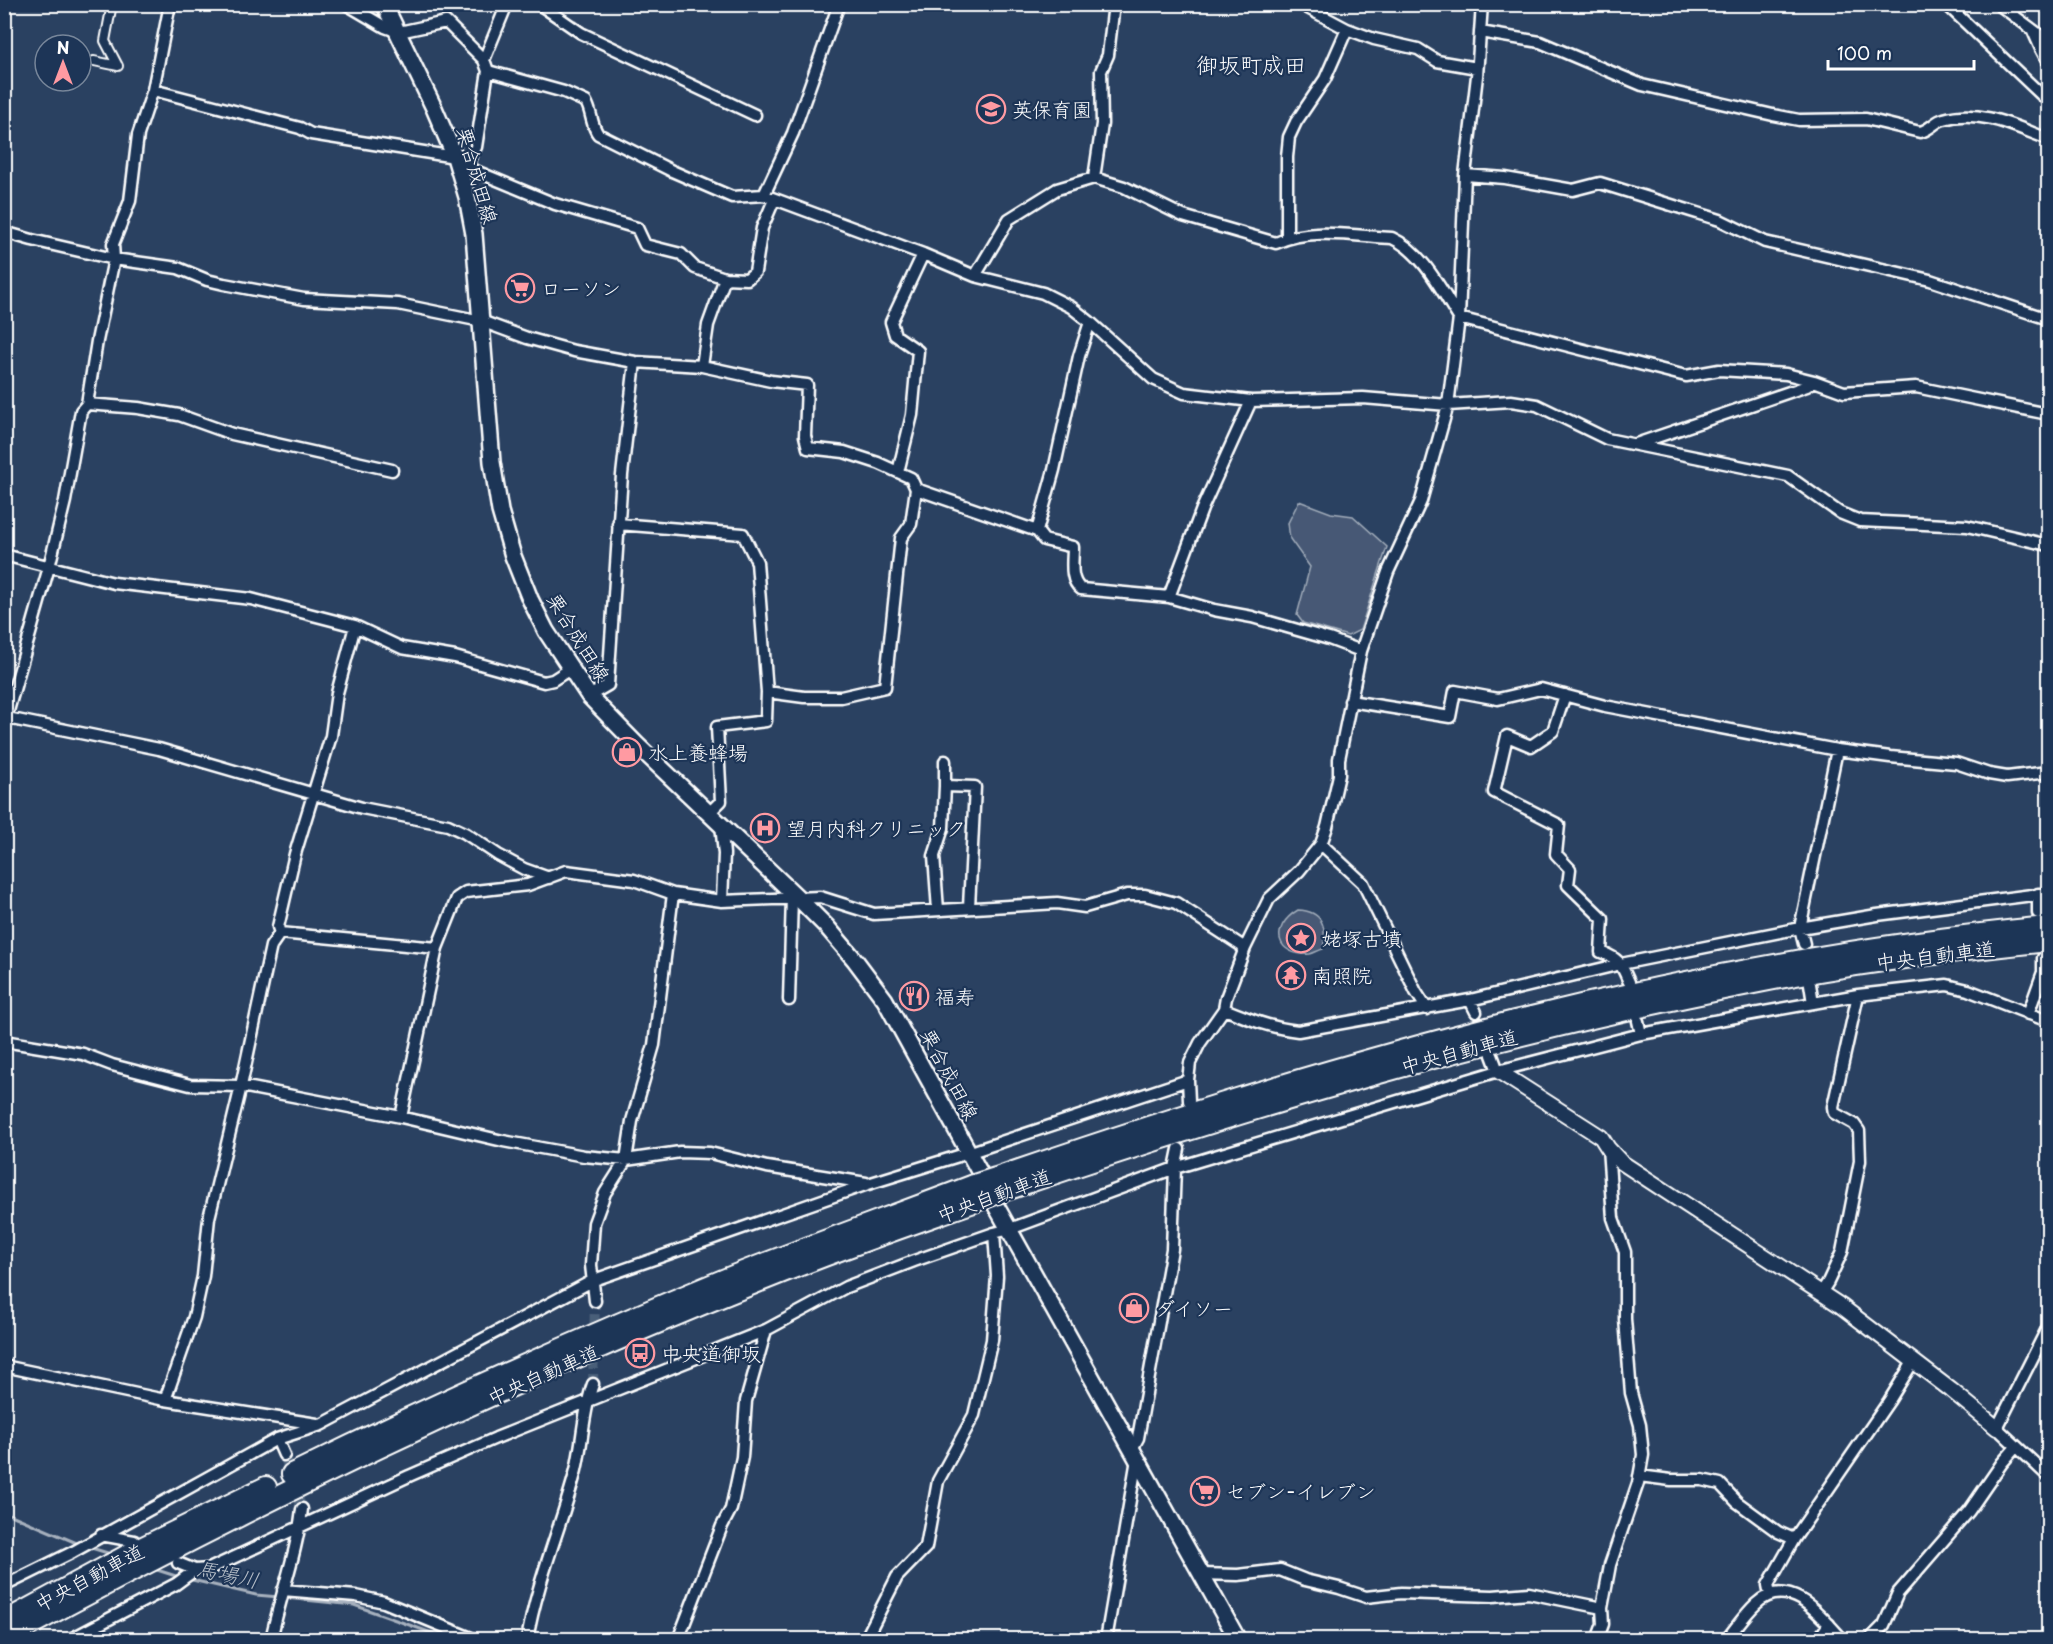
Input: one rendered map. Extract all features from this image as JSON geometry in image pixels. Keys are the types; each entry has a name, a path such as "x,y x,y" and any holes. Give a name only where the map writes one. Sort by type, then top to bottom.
{"highway":[{"name":"中央自動車道","path":"4,1623 120,1568 157,1558 376,1448 575,1358 1123,1134 1388,1054 1511,1022 1759,968 2043,920"},
{"name":"中央自動車道","path":"4,1640 120,1568 136,1546 370,1436 594,1335 765,1264 988,1189 1390,1068 1558,1026 1644,1005 1762,981 1879,962 2046,950"}],"main road":[{"name":"栗合成田線","path":"384,4 459,163 474,234 492,462 503,522 513,556 546,631 589,696 827,927 885,1000 1238,1640"}],"street":[{"path":"94,61 118,66 105,41 112,4"},
{"path":"170,4 153,90 138,135 130,201 113,244 114,259 87,404 81,411 65,501 6,722 159,749 362,808 448,825 465,833 498,855 549,878"},
{"path":"346,4 385,27 399,32 446,22 484,60 488,71 476,147 459,163"},
{"path":"484,60 507,4"},
{"path":"539,4 582,33 754,115"},
{"path":"153,90 300,128 311,134 459,163 555,204 637,228 645,245 681,254 695,268 725,278 747,279 755,272 769,198 839,4"},
{"path":"1094,178 1102,124 1101,71 1108,55 1114,4"},
{"path":"1300,4 1347,29 1374,39 1418,49 1437,61 1477,68"},
{"path":"1189,1101 1190,1063 1200,1042 1224,1009 1245,948 1269,899 1299,871 1321,844 1328,827 1361,651 1388,572 1421,501 1448,405 1458,318 1465,175 1482,4"},
{"path":"1946,4 2049,101"},
{"path":"1998,4 2049,40"},
{"path":"1287,238 1289,137 1296,122 1325,79 1347,29"},
{"path":"2033,30 2049,62"},
{"path":"1480,32 1539,42 1642,85 1799,120 1866,119 1920,132 1928,130 1941,119 1960,115 1991,118 2049,139"},
{"path":"488,71 564,92 586,102 591,110 594,129 598,134 672,171 732,196 769,198 923,254 975,276 1043,293 1071,307 1090,322 1153,380 1184,393 1251,401 1363,398 1448,405 1511,401 1537,405 1607,439 1788,476 1840,513 1860,521 1967,526 2049,545"},
{"path":"1465,175 1505,178 1573,190 1600,183 1720,220 1765,242 1930,280 2049,319"},
{"path":"975,276 1009,219 1057,189 1094,178 1124,187 1184,216 1276,243 1287,238 1317,235 1392,238 1403,243 1425,266 1458,318 1686,376 1719,370 1786,374 1844,392 1916,387 2049,414"},
{"path":"4,232 114,259 178,268 207,280 304,298 398,304 481,321 527,338 574,351 635,362 702,366 771,381 807,385 805,436 808,448 844,452 898,472 911,478 916,489 911,524 901,538 885,687 841,697 804,697 767,692"},
{"path":"898,472 912,415 918,351 895,335 891,322 923,254"},
{"path":"702,366 708,325 725,278"},
{"path":"1037,531 1054,470 1079,356 1090,322"},
{"path":"589,696 608,686 618,524 635,362"},
{"path":"1635,444 1808,386 1814,381"},
{"path":"1169,597 1198,518 1251,401"},
{"path":"87,404 138,408 179,415 232,434 392,470"},
{"path":"916,489 1037,531 1044,540 1073,547 1073,579 1075,585 1081,589 1169,597 1296,629 1361,651"},
{"path":"618,524 743,534 757,561 767,692 766,721 717,727 721,801 709,813"},
{"path":"4,555 114,583 251,599 355,626 402,648 455,657 544,682 553,680 570,669"},
{"path":"280,933 278,927 293,864 331,736 338,693 355,626"},
{"path":"1350,700 1450,717 1455,691 1498,699 1541,689 1605,706 1837,750 1956,762 1989,774 2007,777 2049,771"},
{"path":"1565,695 1553,731 1532,747 1507,736 1494,792 1559,825 1556,854 1570,870 1568,885 1604,919 1601,952 1616,958 1629,982"},
{"path":"1804,944 1800,928 1837,750"},
{"path":"938,910 934,856 943,828 945,761"},
{"path":"945,786 975,787 969,907"},
{"path":"721,824 724,854 722,901"},
{"path":"1321,844 1363,883 1416,992 1427,1008"},
{"path":"401,1117 437,948 457,898 466,892 528,885 566,872 589,873 634,880 672,894 722,901 820,897 874,915 1057,903 1085,907 1127,895 1145,895 1176,903 1245,948"},
{"path":"595,1301 591,1265 594,1223 605,1193 626,1160 633,1121 654,1045 672,894"},
{"path":"1224,1009 1260,1024 1298,1031 1470,1000 1621,964 1877,915 2043,894 2043,920"},
{"path":"789,1000 795,898"},
{"path":"280,933 437,948"},
{"path":"165,1400 194,1317 203,1276 209,1218 241,1086 271,946 280,933"},
{"path":"2028,1014 2043,972 2046,950"},
{"path":"1810,984 1813,1003"},
{"path":"69,1640 192,1572 209,1569 430,1467 586,1401 766,1330 846,1287 1175,1168 1498,1071 1641,1034 1858,995 1947,985 1968,990 2049,1021"},
{"path":"1821,1293 1842,1252 1860,1161 1859,1131 1854,1124 1834,1113 1833,1107 1858,995"},
{"path":"1470,1000 1476,1012"},
{"path":"1638,1021 1641,1034"},
{"path":"4,1041 83,1054 112,1065 190,1085 241,1086 584,1156 626,1160 680,1152 710,1153 807,1175 868,1184"},
{"path":"1492,1055 1498,1071 1601,1137 1621,1162 1841,1306 1951,1390 2049,1476"},
{"path":"4,1586 78,1549 277,1439 321,1425 594,1280 868,1184 1188,1080"},
{"path":"1597,1640 1603,1624 1602,1608 1610,1565 1639,1476 1643,1455 1640,1425 1631,1393 1625,1319 1625,1252 1613,1218 1608,1148"},
{"path":"1106,1640 1135,1454 1172,1249 1175,1168 1179,1149"},
{"path":"865,1640 897,1577 926,1547 938,1481 974,1415 992,1340 997,1276 994,1233"},
{"path":"1997,1428 2049,1327"},
{"path":"678,1640 722,1526 731,1509 742,1457 746,1401 766,1330"},
{"path":"1770,1595 1768,1586 1794,1539 1889,1401 1913,1362"},
{"path":"4,1366 165,1400 321,1425"},
{"path":"527,1640 532,1609 576,1471 586,1401 593,1384"},
{"path":"277,1439 285,1455"},
{"path":"1869,1640 1884,1625 1898,1593 1969,1511 2002,1463 2016,1447"},
{"path":"1639,1476 1671,1480 1702,1480 1720,1484 1737,1502 1778,1532 1794,1539"},
{"path":"271,1640 300,1527 302,1509"},
{"path":"96,1538 136,1546"},
{"path":"178,1563 192,1572"},
{"path":"1201,1574 1238,1575 1280,1570 1305,1580 1366,1597 1401,1593 1493,1596 1529,1593 1602,1608"},
{"path":"281,1594 356,1596 384,1602 476,1640"},
{"path":"1726,1640 1757,1603 1770,1595 1791,1595 1809,1603 1843,1640"},
{"path":"1818,1640 1829,1624"}],"shaded area":[{"path":"1299,501 1331,513 1353,516 1387,547 1360,630 1348,636 1303,623 1297,615 1310,567 1290,539 1288,523"},
{"path":"1298,910 1313,913 1318,917 1323,927 1323,949 1310,954 1299,954 1290,951 1280,940 1283,925"}],"waterway":[{"name":"馬場川","path":"4,1512 79,1544"},
{"name":"馬場川","path":"88,1547 111,1554"},
{"name":"馬場川","path":"154,1569 179,1577"},
{"name":"馬場川","path":"188,1579 256,1595 279,1597"},
{"name":"馬場川","path":"285,1598 354,1605 451,1640"}],"tunnel":[{"path":"593,1384 595,1301"},
{"path":"284,1455 302,1509"}],"place":[{"name":"英保育園","path":"991,109"},
{"name":"ローソン","path":"520,288"},
{"name":"水上養蜂場","path":"627,752"},
{"name":"望月内科クリニック","path":"765,828"},
{"name":"姥塚古墳","path":"1301,938"},
{"name":"南照院","path":"1291,975"},
{"name":"福寿","path":"914,996"},
{"name":"ダイソー","path":"1134,1308"},
{"name":"中央道御坂","path":"640,1353"},
{"name":"セブン-イレブン","path":"1205,1491"}],"district":[{"name":"御坂町成田","path":"1251,63"}]}
